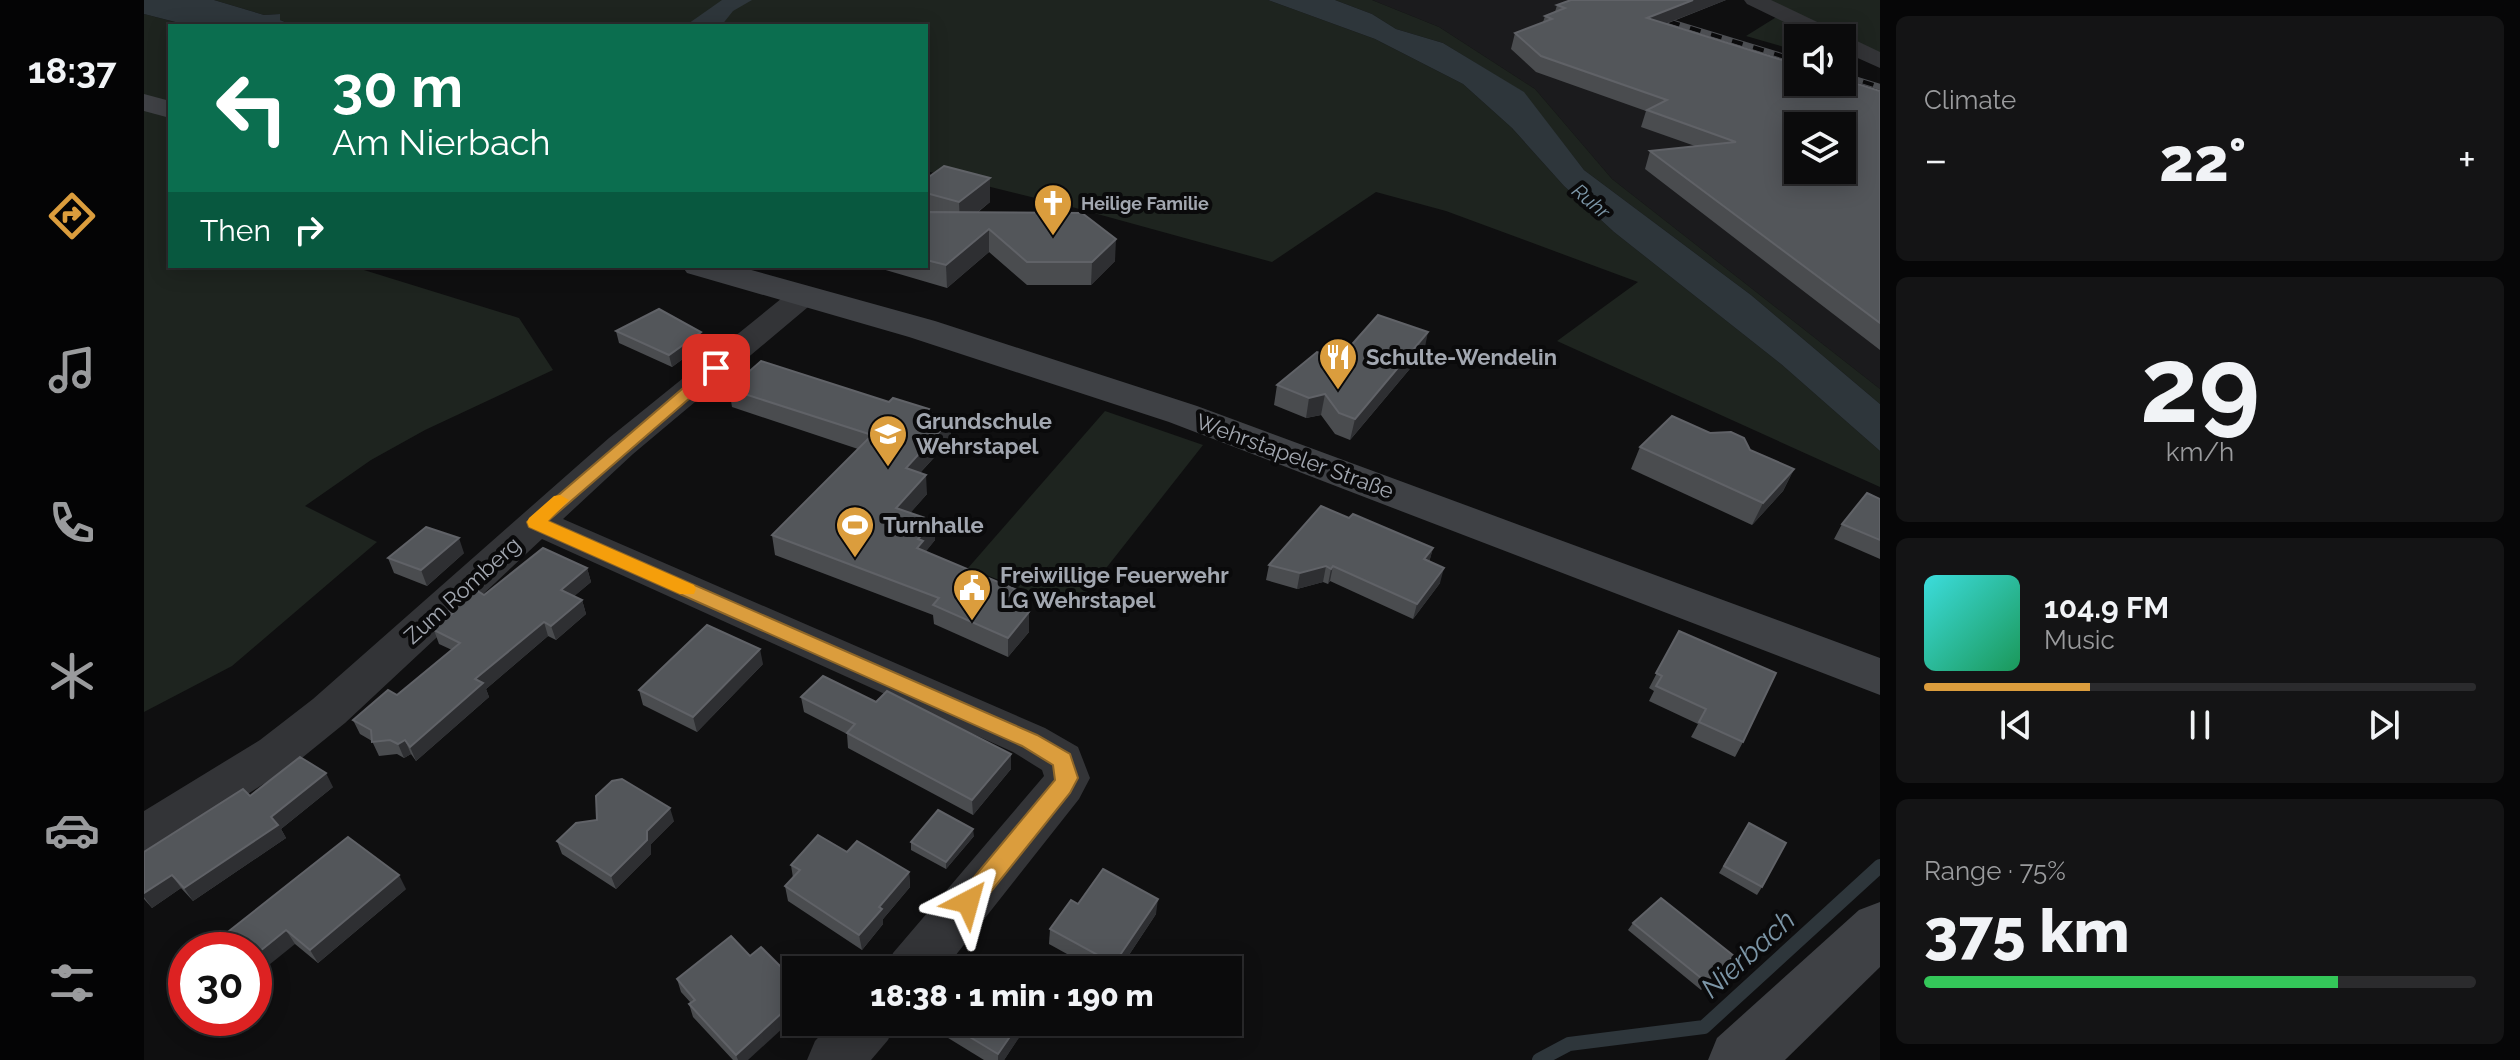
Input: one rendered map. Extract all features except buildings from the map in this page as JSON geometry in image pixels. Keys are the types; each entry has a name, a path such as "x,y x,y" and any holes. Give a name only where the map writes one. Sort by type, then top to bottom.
{"main road":[{"path":"144,102 168,109"},
{"name":"Wehrstapeler Straße","path":"706,268 950,338 1183,414 1880,677"},
{"path":"1740,1060 1880,928"}],"street":[{"path":"1754,0 1805,24"},
{"path":"1856,49 1880,61"},
{"name":"Zum Romberg","path":"144,835 276,753 329,711 621,446 803,296"},
{"path":"536,522 1029,740 1062,760 1067,778 1063,786 923,956"},
{"path":"835,1060 856,1036"}],"shaded area":[{"path":"214,0 1268,0 1375,39 1463,84 1512,128 1564,186 1614,232 1781,364 1880,451 1880,487 1557,341 1638,282 1446,211 1376,192 1272,262 928,171 928,24 290,24 280,20 280,14 264,15"},
{"path":"1335,0 1372,0 1439,27 1535,89 1612,179 1880,389 1880,404 1751,295 1584,170 1523,92 1443,43 1396,29 1372,14"},
{"path":"1372,0 1583,0 1784,77 1784,96 1856,96 1856,86 1880,92 1880,389 1612,179 1535,89 1439,27"},
{"path":"1766,0 1880,0 1880,58 1856,45 1856,24 1784,24 1784,47 1746,36 1786,11"},
{"path":"144,14 183,24 168,24 168,268 357,268 519,318 553,370 425,430 371,460 305,506 377,542 232,666 144,712"},
{"path":"1105,411 1203,445 1074,609 968,568"}],"water":[{"path":"144,0 214,0 264,15 280,14 280,20 290,24 183,24 144,14"},
{"path":"722,0 752,0 733,11 723,24 688,24"},
{"name":"Ruhr","path":"1268,0 1335,0 1372,14 1396,29 1443,43 1524,92 1584,170 1751,295 1880,404 1880,451 1781,364 1614,232 1564,186 1512,128 1463,84 1375,39"}],"waterway":[{"name":"Nierbach","path":"1539,1060 1569,1044 1704,1027 1880,866"}],"railway":[{"path":"1648,15 1784,57"},
{"path":"1856,79 1880,87"}],"slow traffic":[{"path":"560,500 536,522 687,589"}],"place":[{"name":"Heilige Familie","path":"1053,237"},
{"name":"Schulte-Wendelin","path":"1338,391"},
{"name":"Grundschule Wehrstapel","path":"888,468"},
{"name":"Turnhalle","path":"855,559"},
{"name":"Freiwillige Feuerwehr LG Wehrstapel","path":"972,622"}],"route":[{"path":"716,368 621,446 536,522 1052,751 1067,768 1063,786 968,902"}]}
